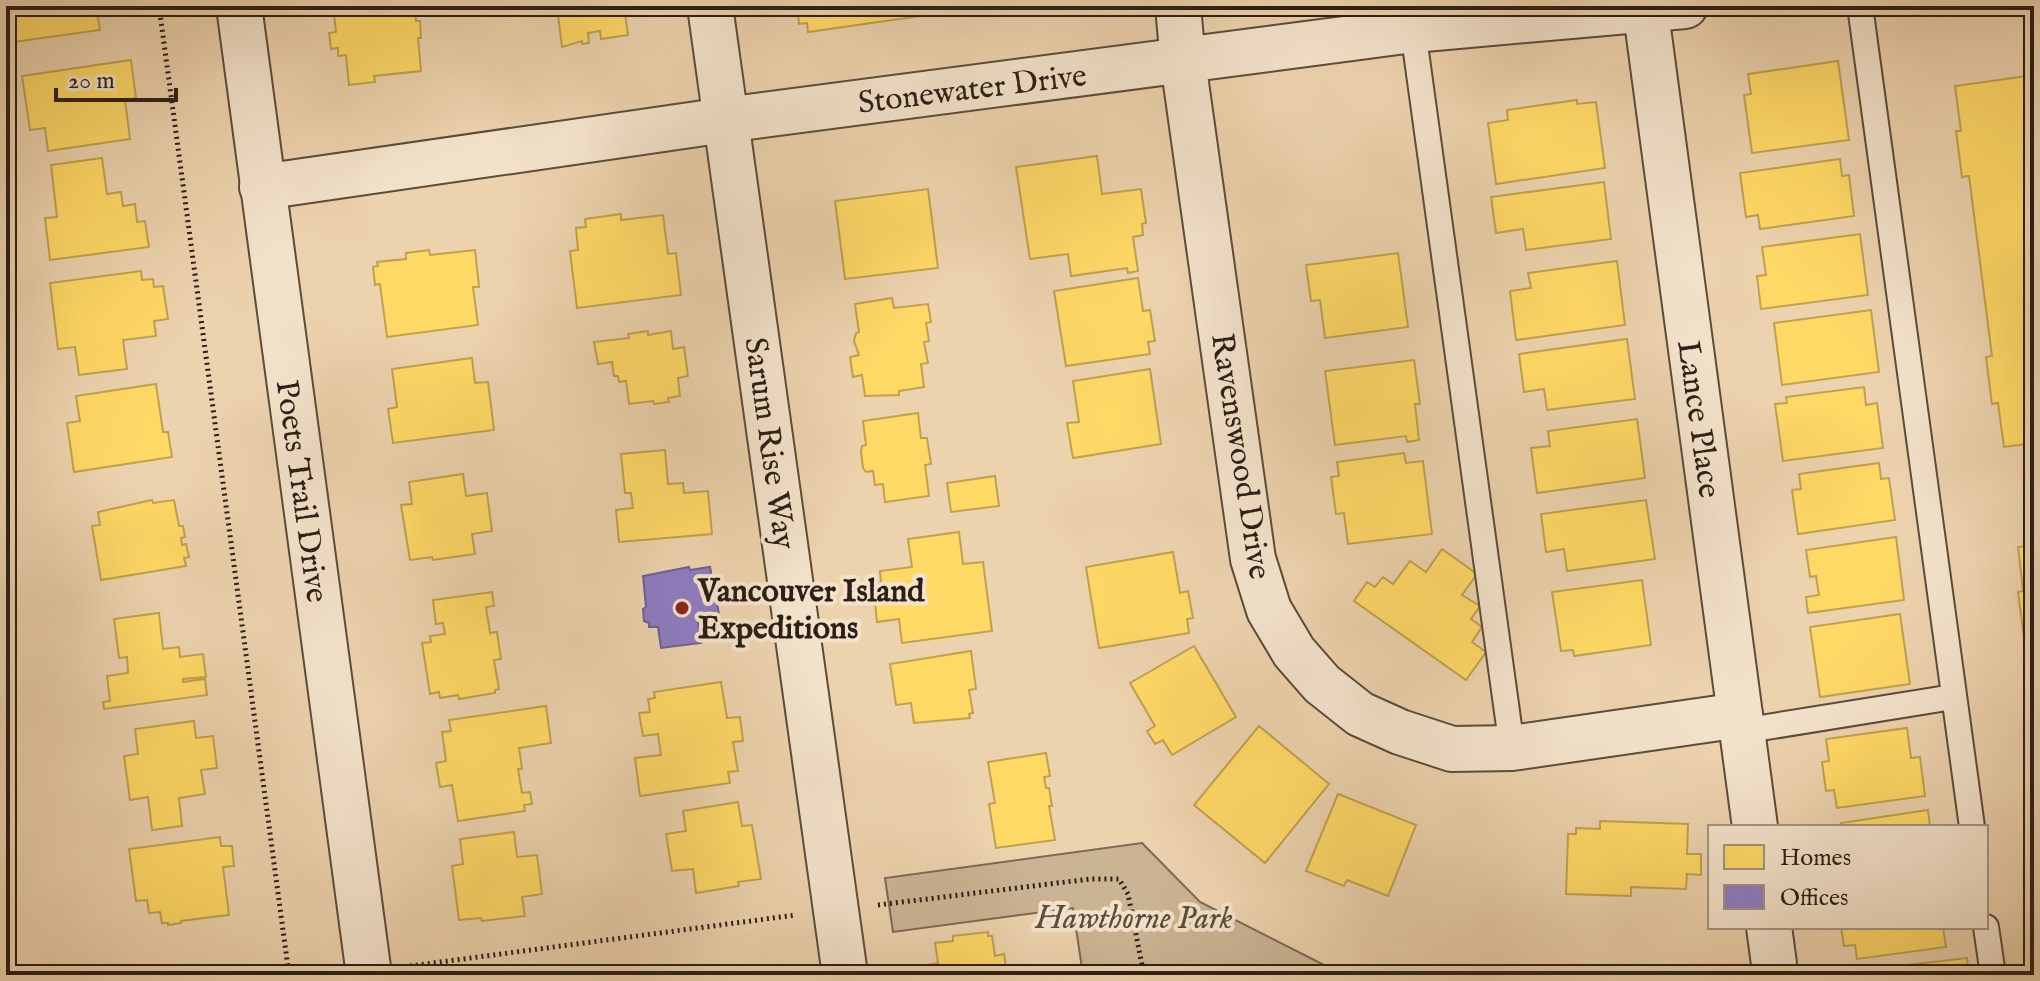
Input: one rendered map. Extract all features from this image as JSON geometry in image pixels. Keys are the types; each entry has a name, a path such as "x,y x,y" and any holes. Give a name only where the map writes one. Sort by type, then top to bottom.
{"street":[{"name":"Poets Trail Drive","path":"239,6 359,974"},
{"name":"Sarum Rise Way","path":"710,6 845,975"},
{"name":"Ravenswood Drive","path":"1178,6 1183,62 1253,559 1269,610 1294,652 1322,684 1360,714 1400,732 1452,749 1512,748 1741,723"},
{"name":"Stonewater Drive","path":"262,187 725,120 1413,30 1658,8"},
{"name":"Lance Place","path":"1658,8 1755,825"},
{"path":"1769,929 1774,964 1772,975"}],"lane":[{"path":"1860,6 1972,825"},
{"path":"1413,30 1512,748"},
{"path":"1741,723 1953,697"},
{"path":"1986,929 1993,975"}],"path":[{"path":"159,6 289,975"},
{"path":"359,974 836,910 1090,879 1119,879 1128,894 1144,975"}],"green space":[{"name":"Hawthorne Park","path":"1142,843 1200,902 1338,972 1354,975 1083,975 1073,908 893,932 885,878"}],"building: Homes":[{"path":"9,6 96,6 100,30 13,42"},
{"path":"333,6 446,6 415,10 416,21 420,21 421,71 374,76 375,82 349,85 346,55 338,56 338,48 331,49 329,33 336,32"},
{"path":"557,6 628,6 624,7 628,35 601,39 600,31 588,33 589,43 582,44 582,41 562,47"},
{"path":"797,6 919,6 921,16 808,32 807,23 799,24"},
{"path":"131,60 136,98 125,100 130,139 48,151 45,128 30,130 22,76"},
{"path":"1838,61 1849,140 1752,153 1744,95 1751,94 1748,74"},
{"path":"2034,75 2034,443 2004,447 1998,403 1992,404 1986,357 1992,356 1969,176 1962,177 1956,131 1961,131 1955,86"},
{"path":"1577,100 1577,104 1596,102 1605,168 1496,184 1488,123 1508,120 1507,110"},
{"path":"1097,156 1102,194 1141,189 1146,223 1142,224 1143,235 1133,237 1138,271 1128,273 1127,268 1071,276 1068,254 1030,259 1016,167"},
{"path":"102,158 107,194 121,192 123,206 135,204 137,222 145,221 149,247 50,260 45,218 57,217 51,165"},
{"path":"1840,159 1842,176 1849,175 1854,216 1760,229 1758,215 1746,217 1740,173"},
{"path":"1604,182 1611,239 1526,250 1523,229 1496,233 1491,197"},
{"path":"928,189 938,268 845,279 835,201"},
{"path":"621,214 621,220 663,215 668,254 676,253 681,295 577,308 570,251 578,250 576,228 586,227 585,219"},
{"path":"1860,234 1868,295 1761,309 1757,276 1766,275 1762,247"},
{"path":"429,250 430,255 475,250 479,287 473,287 478,325 387,337 380,284 375,285 373,267 378,266 377,262 406,259 406,253"},
{"path":"1398,253 1408,327 1325,338 1320,300 1311,301 1306,265"},
{"path":"1617,261 1625,325 1516,340 1510,291 1531,288 1528,273"},
{"path":"141,271 142,280 153,279 154,287 163,286 168,319 154,321 156,336 123,340 127,369 79,375 75,347 58,349 50,283"},
{"path":"1138,278 1143,311 1150,310 1155,341 1148,342 1150,354 1066,366 1054,291"},
{"path":"892,298 894,308 928,304 931,322 926,323 929,341 924,342 928,363 921,364 924,387 899,391 899,395 865,396 862,375 853,377 850,357 859,355 854,341 859,332 855,304"},
{"path":"1871,310 1879,372 1782,385 1774,323"},
{"path":"648,331 648,335 671,331 673,349 684,347 688,376 678,378 680,396 668,398 669,402 629,404 626,381 619,382 618,376 614,376 612,362 598,364 594,342 629,338 628,334"},
{"path":"1627,339 1635,399 1547,410 1544,389 1524,392 1519,354"},
{"path":"472,358 475,383 488,382 494,430 393,443 388,409 397,407 392,369"},
{"path":"1414,360 1420,404 1415,404 1419,440 1407,442 1406,436 1335,445 1325,371"},
{"path":"1150,369 1161,444 1073,458 1067,423 1079,422 1073,381"},
{"path":"156,384 163,432 168,432 172,457 74,472 67,423 80,421 76,396"},
{"path":"1864,387 1866,405 1877,403 1883,448 1783,461 1775,404 1787,403 1786,397"},
{"path":"918,413 921,438 927,438 931,464 925,465 929,496 885,502 883,484 875,485 873,471 866,472 863,468 861,451 862,446 866,445 863,421"},
{"path":"1637,419 1645,478 1537,493 1531,448 1550,446 1548,431"},
{"path":"665,450 668,484 683,483 684,493 708,491 712,534 619,542 616,510 633,508 631,493 625,493 621,454"},
{"path":"1404,453 1406,463 1423,461 1432,534 1348,544 1344,513 1336,514 1331,477 1339,476 1337,462"},
{"path":"1879,463 1881,479 1889,478 1895,520 1798,534 1792,490 1801,489 1799,474"},
{"path":"463,474 466,496 487,493 492,531 472,534 475,554 410,560 401,505 412,504 409,482"},
{"path":"995,476 999,506 951,512 947,483"},
{"path":"152,500 153,503 174,500 179,526 183,526 185,537 181,538 182,545 186,544 189,557 184,558 186,566 101,580 92,526 100,525 98,512"},
{"path":"1646,500 1655,559 1567,571 1564,549 1546,552 1541,514"},
{"path":"959,532 963,564 983,562 992,631 902,643 899,619 877,622 873,584 881,583 880,571 912,567 908,539"},
{"path":"1896,537 1904,600 1808,613 1806,597 1819,595 1816,576 1810,577 1806,550"},
{"path":"2034,545 2034,665 2030,637 2024,638 2018,592 2023,591 2018,547"},
{"path":"1442,549 1477,574 1462,595 1480,606 1471,619 1482,627 1472,642 1486,652 1466,680 1354,601 1367,582 1375,587 1383,577 1393,584 1410,561 1426,572"},
{"path":"1173,552 1180,593 1188,591 1193,618 1187,619 1189,633 1099,648 1086,567"},
{"path":"1642,580 1651,645 1574,656 1573,650 1561,651 1552,592"},
{"path":"492,592 494,606 486,607 490,633 497,632 501,659 494,660 499,689 495,693 459,699 458,695 440,698 439,692 430,694 422,643 431,642 430,636 445,634 443,623 436,624 433,600"},
{"path":"159,613 163,649 179,647 180,657 203,654 206,677 183,679 183,682 205,679 207,695 104,709 103,702 110,701 107,676 128,673 127,657 119,658 114,619"},
{"path":"1900,614 1910,684 1820,697 1810,627"},
{"path":"1194,646 1236,717 1172,755 1163,740 1155,744 1147,731 1155,726 1130,683"},
{"path":"971,651 976,689 969,690 973,713 969,714 970,718 914,723 911,703 896,705 890,664"},
{"path":"721,682 727,718 740,717 743,741 733,742 738,771 728,772 730,783 640,796 635,758 661,755 658,734 643,736 639,713 650,712 648,699 655,698 654,692"},
{"path":"546,706 551,743 519,748 522,793 530,792 532,804 524,805 525,811 458,821 452,785 440,787 436,763 446,761 442,732 451,731 449,720"},
{"path":"194,721 196,738 213,736 217,768 201,770 205,794 179,798 182,826 152,830 148,797 130,800 124,756 138,754 135,729"},
{"path":"1259,726 1329,784 1265,863 1194,805"},
{"path":"1907,728 1911,758 1920,757 1925,796 1837,808 1834,790 1826,791 1822,762 1829,761 1826,739"},
{"path":"1046,753 1050,776 1044,777 1046,788 1049,788 1055,840 996,848 989,804 995,803 988,762"},
{"path":"1338,794 1416,825 1388,896 1347,880 1344,886 1306,871"},
{"path":"738,802 742,826 752,825 761,879 696,893 693,869 672,871 666,834 686,831 683,811"},
{"path":"1928,810 1930,825 1841,825"},
{"path":"1600,821 1688,824 1687,854 1701,854 1701,875 1687,874 1686,889 1631,887 1631,896 1566,894 1568,834 1576,834 1576,828 1600,829"},
{"path":"514,832 517,857 537,855 542,894 522,897 525,916 459,920 452,866 463,864 460,839"},
{"path":"220,837 221,846 232,846 234,866 223,867 229,915 168,925 162,923 160,912 149,913 147,900 136,901 129,849"},
{"path":"1841,929 1943,929 1946,947 1857,959 1855,945 1844,946"},
{"path":"988,932 988,936 992,936 995,956 1004,954 1007,975 928,975 927,965 938,963 935,943 953,941 953,936"},
{"path":"1967,958 1969,975 1887,975 1886,971 1898,969 1897,966"},
{"path":"751,966 753,975 694,975 708,973"}],"building: Offices":[{"name":"Vancouver Island Expeditions","path":"689,567 690,570 710,567 720,619 698,621 701,643 661,648 658,627 649,627 649,623 644,621 643,576"}],"place":[{"name":"Vancouver Island Expeditions","path":"682,608"}]}
